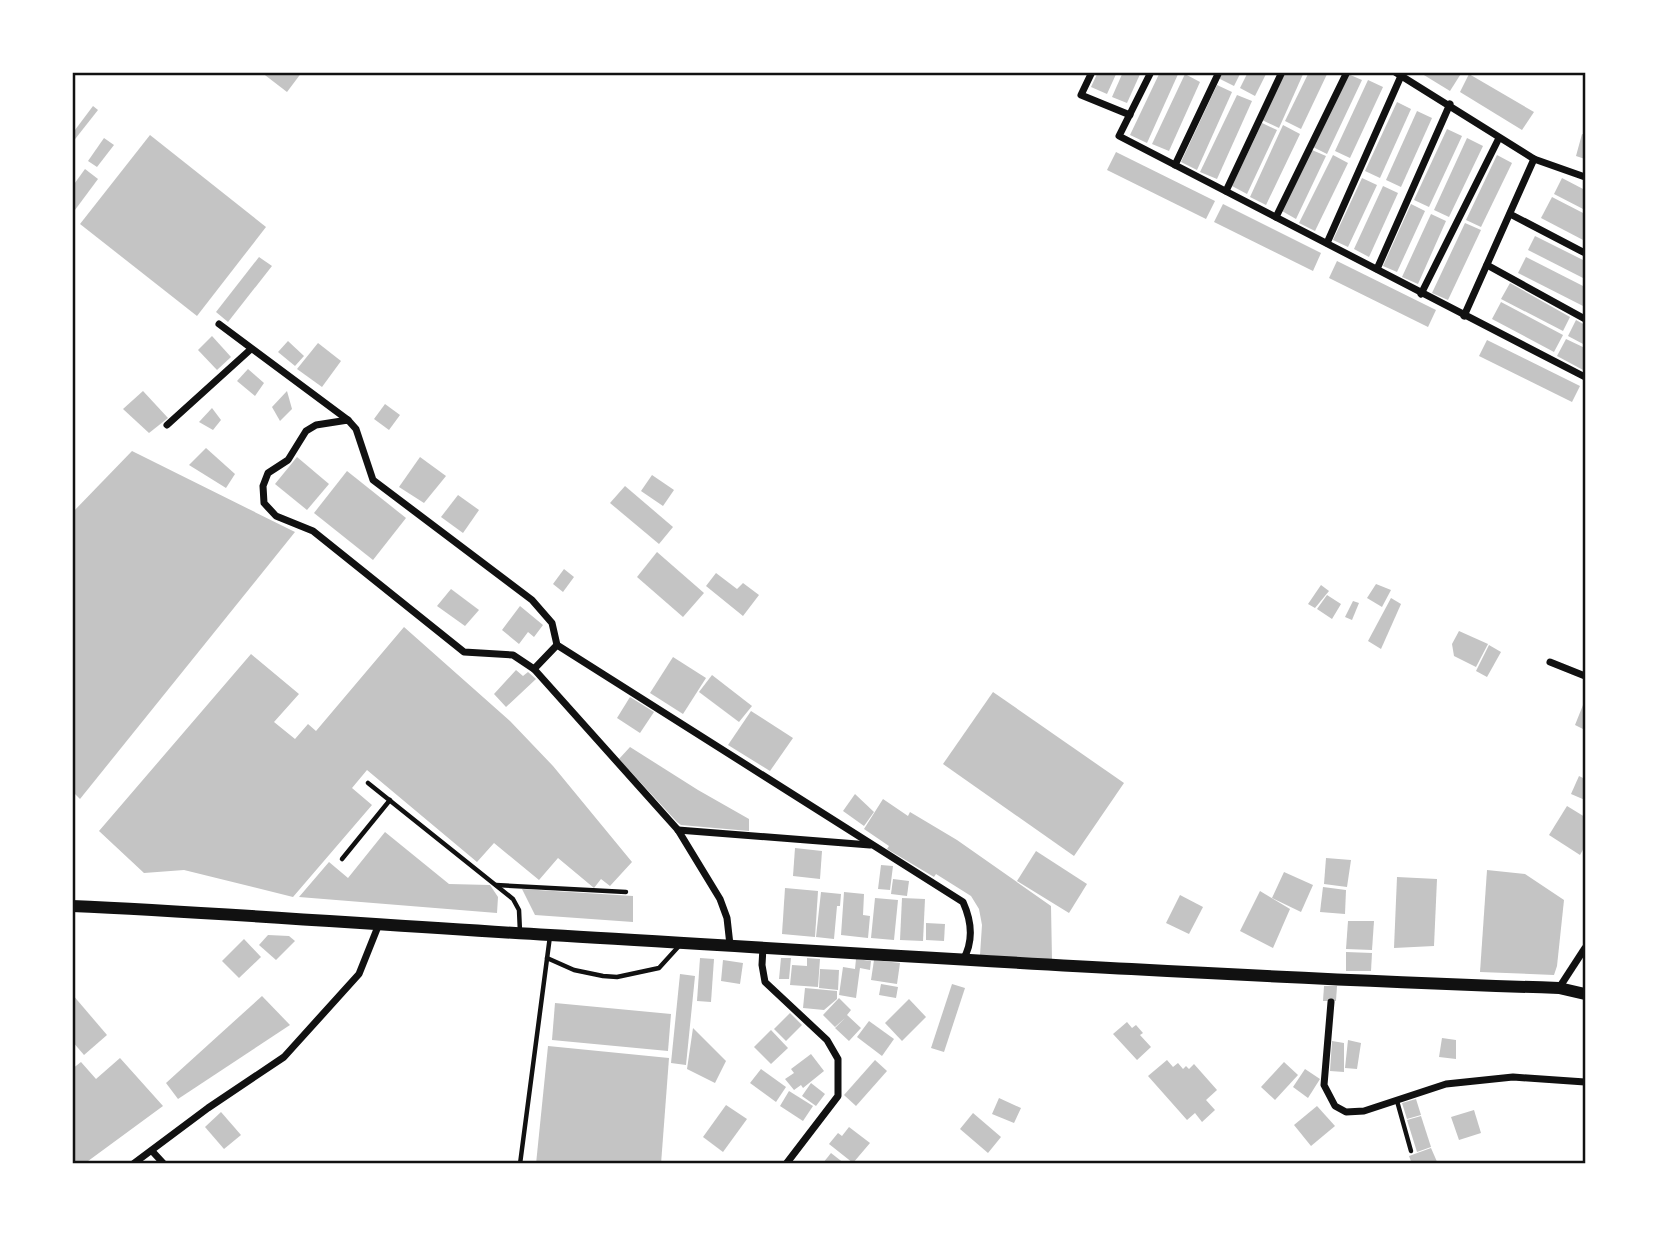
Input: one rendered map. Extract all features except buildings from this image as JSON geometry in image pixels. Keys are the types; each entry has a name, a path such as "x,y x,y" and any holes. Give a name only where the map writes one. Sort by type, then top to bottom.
{"main road":[{"path":"72,906 730,944 1332,983 1559,988 1585,994"}],"street":[{"path":"1092,72 1081,95 1130,115"},
{"path":"1151,72 1119,136 1585,377"},
{"path":"1175,165 1219,72"},
{"path":"1226,191 1282,72"},
{"path":"1276,217 1347,72"},
{"path":"1327,243 1398,74 1450,104 1534,159 1585,177"},
{"path":"1377,269 1450,104"},
{"path":"1421,294 1499,138"},
{"path":"1464,316 1534,159"},
{"path":"1510,214 1585,253"},
{"path":"1487,265 1585,319"},
{"path":"219,324 348,420 356,429 373,480 532,600 552,623 557,645 963,902 971,919 970,948 963,961"},
{"path":"167,425 251,348"},
{"path":"348,420 316,425 306,431 288,460 268,473 263,486 264,503 276,516 313,531 464,652 513,655 534,669 678,830 720,899 727,918 730,944"},
{"path":"534,669 557,645"},
{"path":"1549,662 1585,677"},
{"path":"678,830 875,846"},
{"path":"133,1164 208,1108 284,1057 359,974 379,923"},
{"path":"763,947 765,982 827,1040 838,1059 838,1096 786,1164"},
{"path":"1559,988 1585,948"},
{"path":"1331,1002 1324,1085 1335,1106 1346,1112 1397,1101 1446,1084 1513,1077 1585,1082"},
{"path":"152,1151 164,1164"}],"lane":[{"path":"368,783 513,899 519,910 520,933"},
{"path":"342,859 390,800"},
{"path":"495,885 626,892"},
{"path":"520,1164 550,935"},
{"path":"547,958 588,974 632,975 659,968 682,942"},
{"path":"1397,1101 1411,1151"}]}
